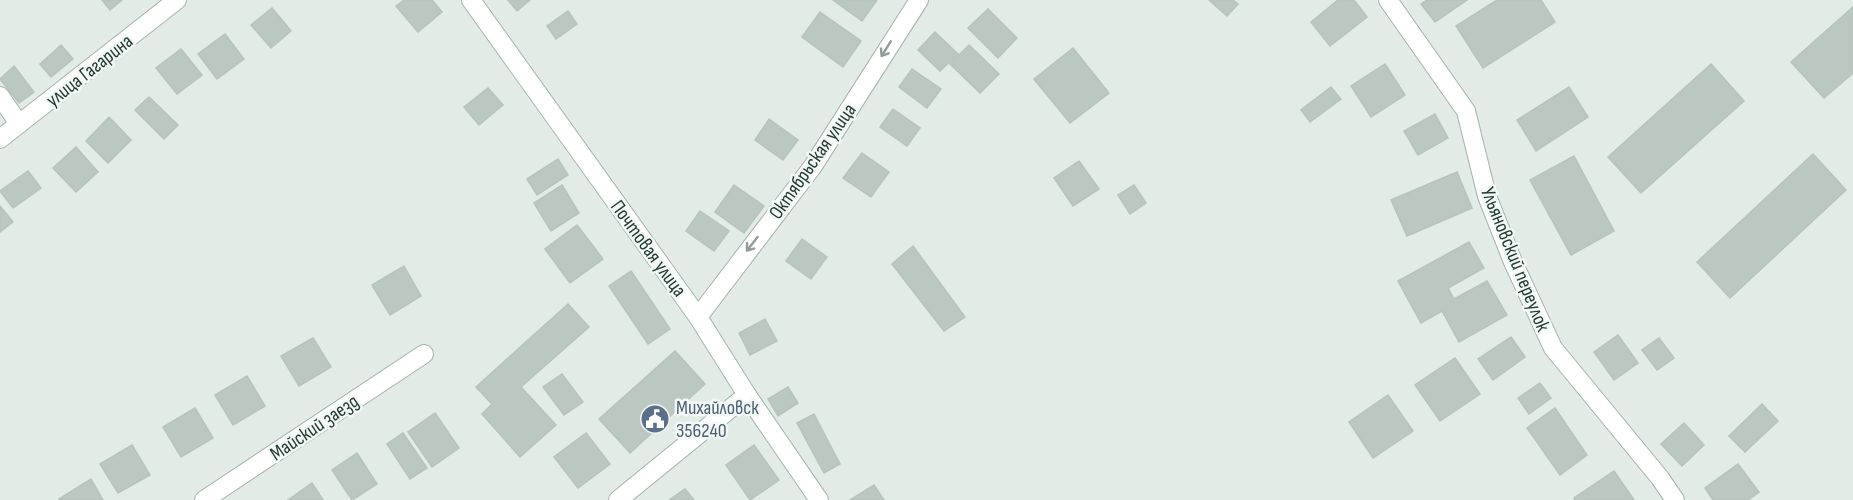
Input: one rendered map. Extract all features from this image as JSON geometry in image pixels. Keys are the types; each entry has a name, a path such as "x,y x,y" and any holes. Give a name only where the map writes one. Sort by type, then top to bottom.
{"street":[{"name":"улица Гагарина","path":"0,139 177,0"},
{"name":"Почтовая улица","path":"471,0 698,317 747,395 819,500"},
{"name":"Октябрьская улица","path":"698,317 813,166 919,0"},
{"name":"Ульяновский переулок","path":"1388,0 1466,111 1487,196 1513,262 1553,348 1675,500"},
{"path":"0,96 19,124"},
{"name":"Майский заезд","path":"204,500 424,354"},
{"path":"618,500 747,395"}],"building":[{"path":"102,0 122,0 110,10"},
{"path":"404,0 432,0 442,12 418,32 396,6"},
{"path":"508,0 530,0 517,11"},
{"path":"833,0 877,0 862,21"},
{"path":"1209,0 1233,0 1238,4 1227,16"},
{"path":"1338,0 1354,0 1367,17 1330,46 1311,22"},
{"path":"1427,0 1467,0 1435,22 1421,4"},
{"path":"1497,0 1541,0 1555,22 1483,68 1456,26"},
{"path":"1853,7 1853,73 1824,98 1791,62"},
{"path":"272,8 291,31 271,48 251,25"},
{"path":"988,9 1017,38 998,58 968,28"},
{"path":"568,11 577,24 556,39 547,26"},
{"path":"820,12 861,41 843,67 802,37"},
{"path":"935,32 958,54 940,71 918,50"},
{"path":"225,34 244,59 217,79 198,54"},
{"path":"61,45 73,59 51,77 40,64"},
{"path":"969,45 999,74 980,93 950,64"},
{"path":"1073,48 1109,93 1070,123 1034,79"},
{"path":"181,49 202,75 177,94 156,68"},
{"path":"1385,64 1405,95 1371,117 1351,86"},
{"path":"1711,64 1744,101 1641,193 1608,157"},
{"path":"14,66 34,92 19,103 0,79"},
{"path":"912,69 941,89 927,108 899,87"},
{"path":"1331,87 1341,99 1310,122 1301,110"},
{"path":"1569,87 1588,117 1536,151 1517,120"},
{"path":"488,88 503,105 479,125 464,107"},
{"path":"149,97 178,125 164,139 135,110"},
{"path":"893,109 920,128 907,146 880,127"},
{"path":"1435,114 1448,138 1418,155 1404,131"},
{"path":"109,117 131,140 108,163 86,141"},
{"path":"769,119 798,140 783,160 755,140"},
{"path":"76,147 98,172 76,192 53,168"},
{"path":"862,153 889,172 871,197 843,178"},
{"path":"1813,154 1846,190 1730,298 1697,262"},
{"path":"1574,156 1614,231 1571,255 1530,180"},
{"path":"558,159 568,175 537,195 527,179"},
{"path":"1079,161 1099,189 1073,206 1054,178"},
{"path":"28,171 41,188 13,208 0,191"},
{"path":"1457,172 1472,208 1407,236 1391,200"},
{"path":"562,185 579,213 551,231 534,203"},
{"path":"734,185 764,206 744,233 715,212"},
{"path":"1134,185 1146,203 1130,214 1118,195"},
{"path":"0,206 13,222 0,232"},
{"path":"700,211 729,231 714,251 686,231"},
{"path":"577,225 603,259 570,283 545,249"},
{"path":"802,239 827,257 811,279 786,261"},
{"path":"1469,242 1484,268 1448,288 1454,299 1487,281 1507,315 1459,342 1442,311 1421,323 1398,281"},
{"path":"913,246 965,317 944,331 892,264"},
{"path":"404,266 421,296 390,315 372,285"},
{"path":"631,271 670,329 648,344 609,286"},
{"path":"568,304 589,327 521,387 556,425 520,457 482,414 492,404 476,387"},
{"path":"765,319 777,341 750,355 739,333"},
{"path":"1618,335 1638,363 1614,380 1594,352"},
{"path":"1511,337 1525,357 1493,380 1478,359"},
{"path":"313,338 331,367 299,386 281,356"},
{"path":"1659,338 1674,358 1657,370 1642,350"},
{"path":"675,351 705,384 630,453 599,419"},
{"path":"1455,358 1480,394 1440,421 1415,385"},
{"path":"562,374 583,402 564,415 543,387"},
{"path":"247,376 265,406 233,425 215,395"},
{"path":"1540,383 1551,398 1529,414 1518,398"},
{"path":"788,387 798,403 778,416 768,399"},
{"path":"1388,395 1413,431 1373,458 1349,422"},
{"path":"1762,404 1778,421 1745,452 1729,436"},
{"path":"195,408 213,438 181,457 163,427"},
{"path":"1555,408 1587,455 1560,475 1527,428"},
{"path":"435,413 459,448 432,467 408,432"},
{"path":"814,414 840,464 824,473 797,423"},
{"path":"1684,423 1704,445 1682,466 1661,444"},
{"path":"403,433 427,468 410,479 387,444"},
{"path":"586,433 610,464 578,488 554,457"},
{"path":"132,445 150,475 118,493 100,464"},
{"path":"754,445 779,480 750,500 726,465"},
{"path":"357,453 377,484 352,500 332,470"},
{"path":"1738,464 1759,492 1748,500 1713,500 1705,488"},
{"path":"1614,471 1634,500 1575,500 1574,498"},
{"path":"91,479 103,500 59,499"},
{"path":"312,483 323,500 288,500"},
{"path":"874,485 884,500 850,500"},
{"path":"685,489 694,500 669,500"}],"place":[{"name":"Михайловск 356240","path":"655,419"}]}
